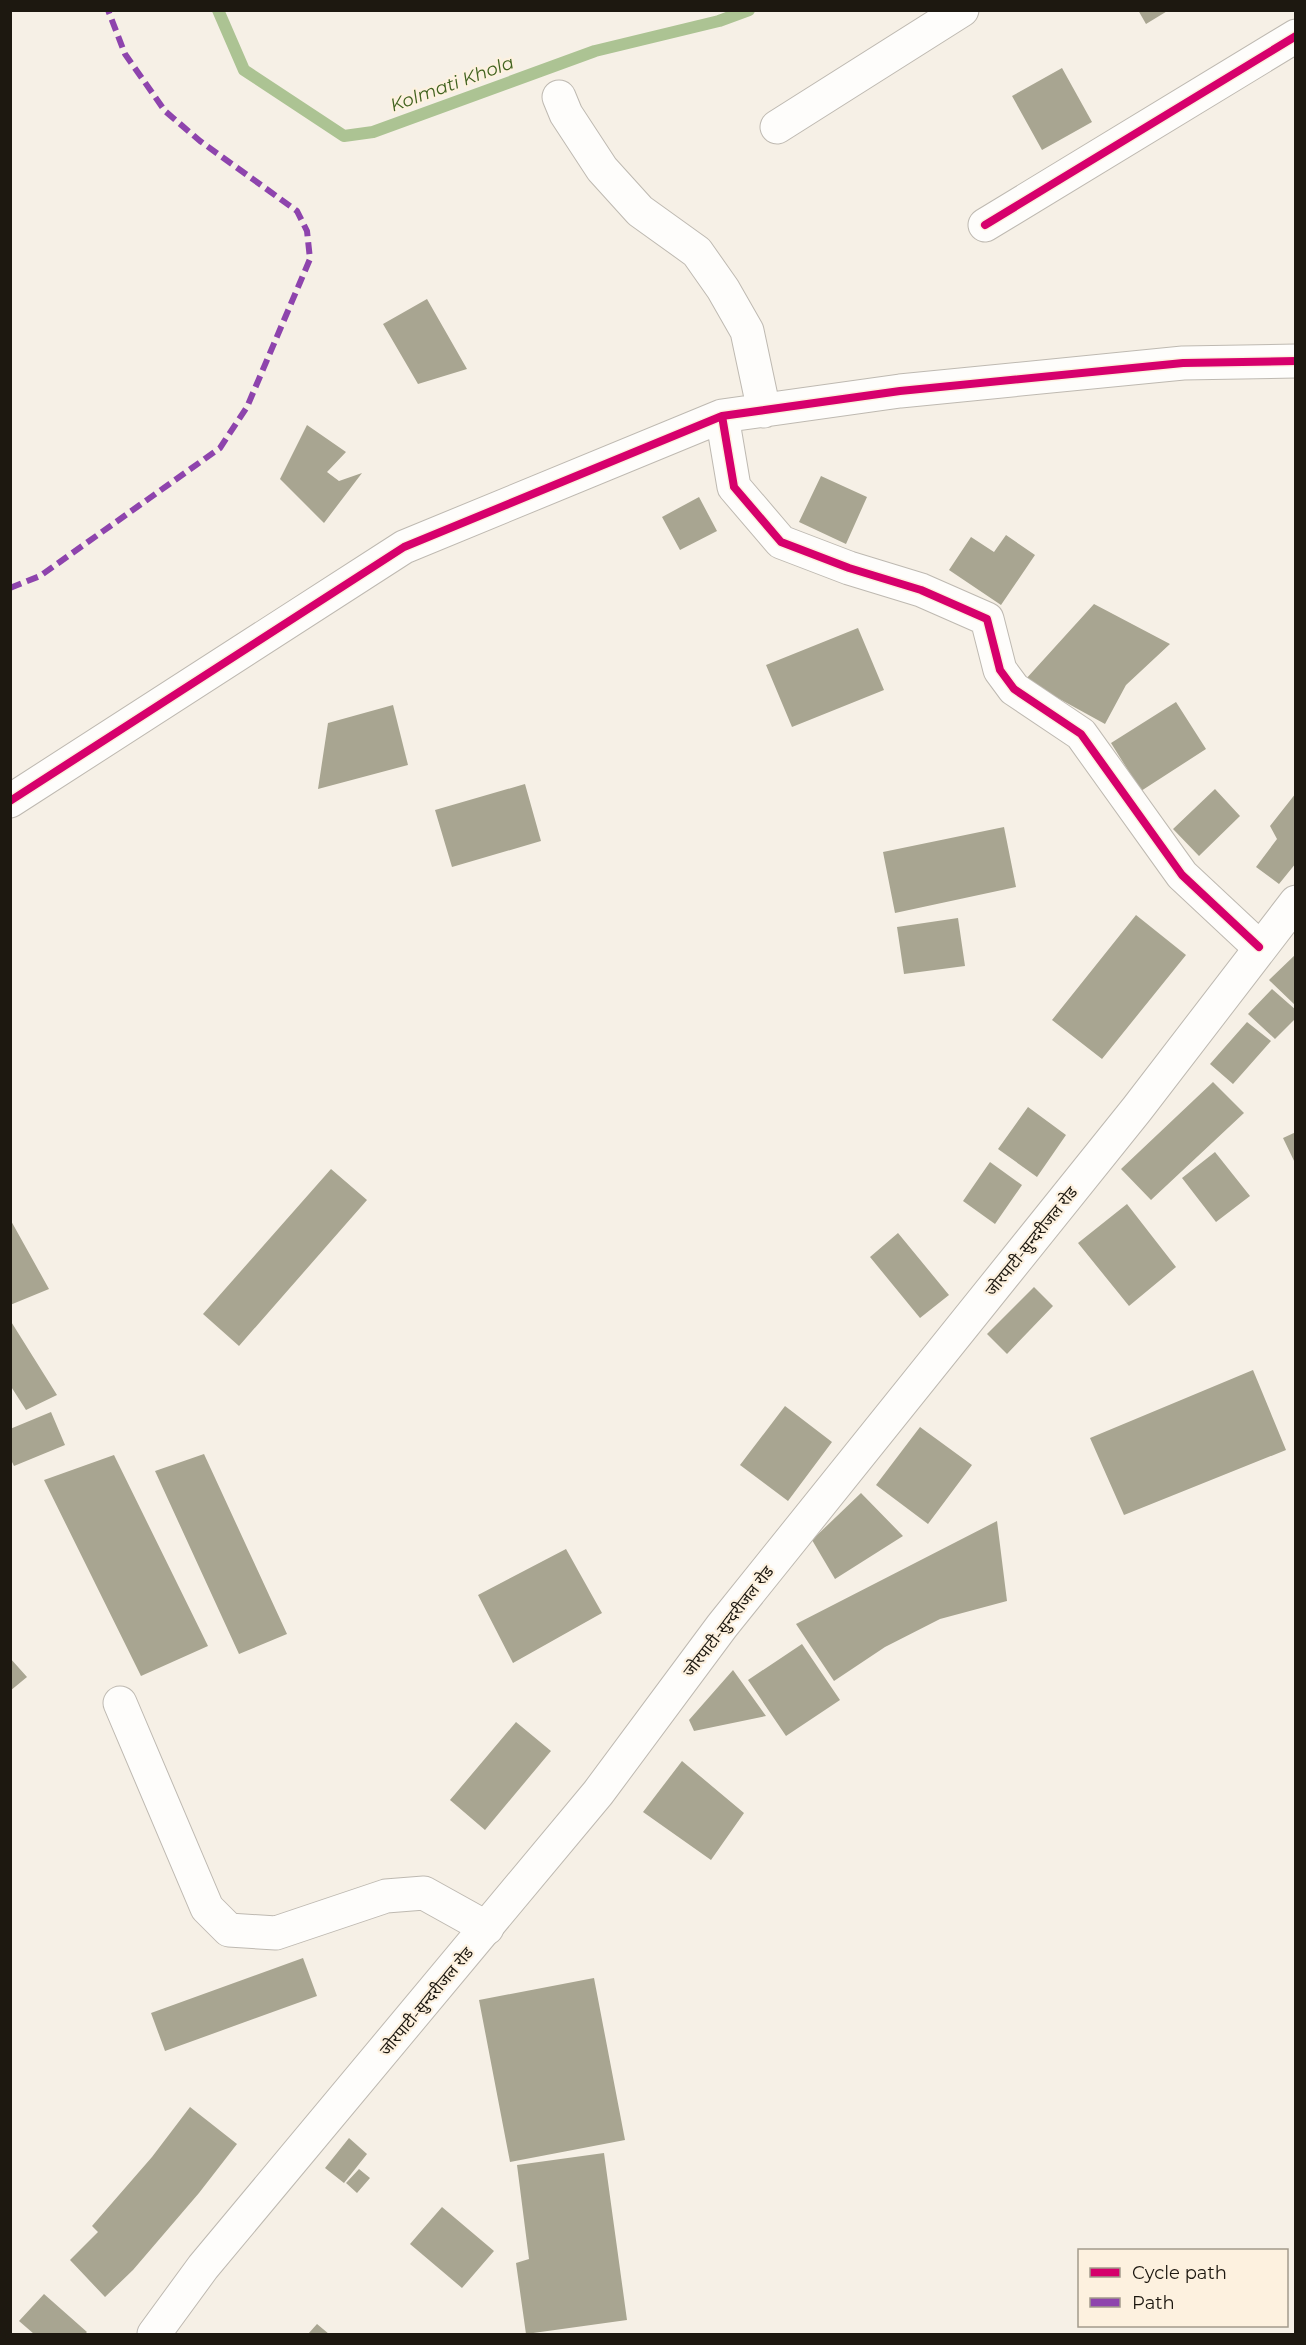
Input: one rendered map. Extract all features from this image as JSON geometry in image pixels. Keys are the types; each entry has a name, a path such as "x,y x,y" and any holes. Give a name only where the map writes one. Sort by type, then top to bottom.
{"street":[{"path":"777,127 962,10"},
{"path":"985,225 1296,36"},
{"path":"559,98 566,114 602,169 640,211 697,252 723,289 747,331 764,411"},
{"path":"10,801 404,547 722,416 900,391 1171,364 1296,361"},
{"path":"722,416 734,487 781,542 849,568 921,590 987,619 999,670 1014,690 1080,734 1182,875 1259,947"},
{"name":"जोरपाटी-सुन्दरीजल रोड","path":"154,2334 203,2267 598,1793 722,1626 1137,1109 1259,947 1292,914"},
{"path":"120,1703 207,1908 229,1930 276,1933 386,1896 424,1893 487,1928"}],"building":[{"path":"1138,10 1169,10 1146,24"},
{"path":"1062,68 1092,122 1042,150 1012,96"},
{"path":"427,299 467,369 418,384 383,324"},
{"path":"307,425 346,452 327,472 339,481 362,473 324,523 280,479"},
{"path":"821,476 867,497 846,544 799,522"},
{"path":"699,497 717,531 680,550 662,517"},
{"path":"1006,535 1035,555 1001,605 949,570 971,537 994,552"},
{"path":"1094,604 1170,644 1126,685 1105,724 1025,680"},
{"path":"858,628 884,690 792,727 766,665"},
{"path":"1176,702 1206,749 1141,791 1111,743"},
{"path":"393,705 408,765 318,789 328,723"},
{"path":"525,784 541,841 452,867 435,810"},
{"path":"1215,789 1240,816 1199,856 1173,829"},
{"path":"1296,793 1296,863 1279,884 1256,867 1277,839 1270,826"},
{"path":"1004,827 1016,887 895,913 883,852"},
{"path":"1136,915 1186,955 1102,1059 1052,1020"},
{"path":"958,918 965,966 904,974 897,927"},
{"path":"1296,954 1296,1006 1269,980"},
{"path":"1272,989 1296,1010 1296,1018 1275,1039 1248,1014"},
{"path":"1247,1022 1271,1041 1233,1084 1210,1064"},
{"path":"1213,1082 1244,1113 1151,1200 1121,1169"},
{"path":"1028,1107 1066,1135 1037,1177 998,1149"},
{"path":"1296,1132 1296,1165 1283,1138"},
{"path":"1215,1152 1250,1196 1216,1222 1182,1178"},
{"path":"990,1162 1022,1185 995,1224 963,1201"},
{"path":"331,1169 367,1200 239,1346 203,1314"},
{"path":"1127,1204 1176,1267 1129,1306 1078,1243"},
{"path":"10,1219 49,1289 10,1305"},
{"path":"898,1233 949,1295 920,1318 870,1257"},
{"path":"1034,1287 1053,1306 1007,1354 987,1334"},
{"path":"10,1320 57,1395 26,1410 10,1385"},
{"path":"1253,1370 1286,1450 1124,1515 1090,1438"},
{"path":"785,1406 832,1442 788,1501 740,1465"},
{"path":"51,1412 65,1445 14,1466 10,1458 10,1429"},
{"path":"920,1427 972,1465 928,1524 876,1485"},
{"path":"204,1454 287,1634 239,1654 155,1471"},
{"path":"114,1455 208,1646 141,1676 44,1480"},
{"path":"861,1493 903,1536 835,1579 812,1540"},
{"path":"997,1521 1007,1601 940,1619 885,1647 834,1681 796,1624"},
{"path":"566,1549 602,1613 513,1663 478,1595"},
{"path":"802,1644 840,1700 786,1736 748,1680"},
{"path":"10,1658 27,1677 10,1691"},
{"path":"733,1670 766,1716 694,1731 689,1720"},
{"path":"516,1722 551,1751 485,1830 450,1800"},
{"path":"682,1761 744,1813 711,1860 643,1812"},
{"path":"303,1958 317,1996 165,2051 151,2013"},
{"path":"594,1978 625,2140 510,2162 479,2000"},
{"path":"190,2107 237,2144 199,2193 133,2270 105,2297 70,2260 98,2232 92,2226 152,2157"},
{"path":"349,2138 367,2154 344,2183 325,2168"},
{"path":"604,2153 627,2320 526,2334 516,2263 529,2259 517,2165"},
{"path":"359,2169 370,2178 357,2193 346,2183"},
{"path":"442,2207 494,2251 462,2288 410,2244"},
{"path":"44,2294 87,2332 85,2334 34,2334 19,2321"},
{"path":"317,2324 329,2334 308,2334"}],"waterway":[{"name":"Kolmati Khola","path":"218,10 244,70 344,136 373,132 595,51 719,21 749,10"}],"marked path":[{"path":"10,588 40,576 220,448 247,407 310,259 307,231 297,211 200,141 165,111 125,54 108,10"}],"cycle path":[{"path":"985,225 1296,36"},
{"path":"10,801 404,547 722,416 900,391 1183,363 1296,361"},
{"path":"722,416 734,487 781,542 849,568 921,590 987,619 1000,670 1014,689 1081,734 1182,875 1259,947"}]}
